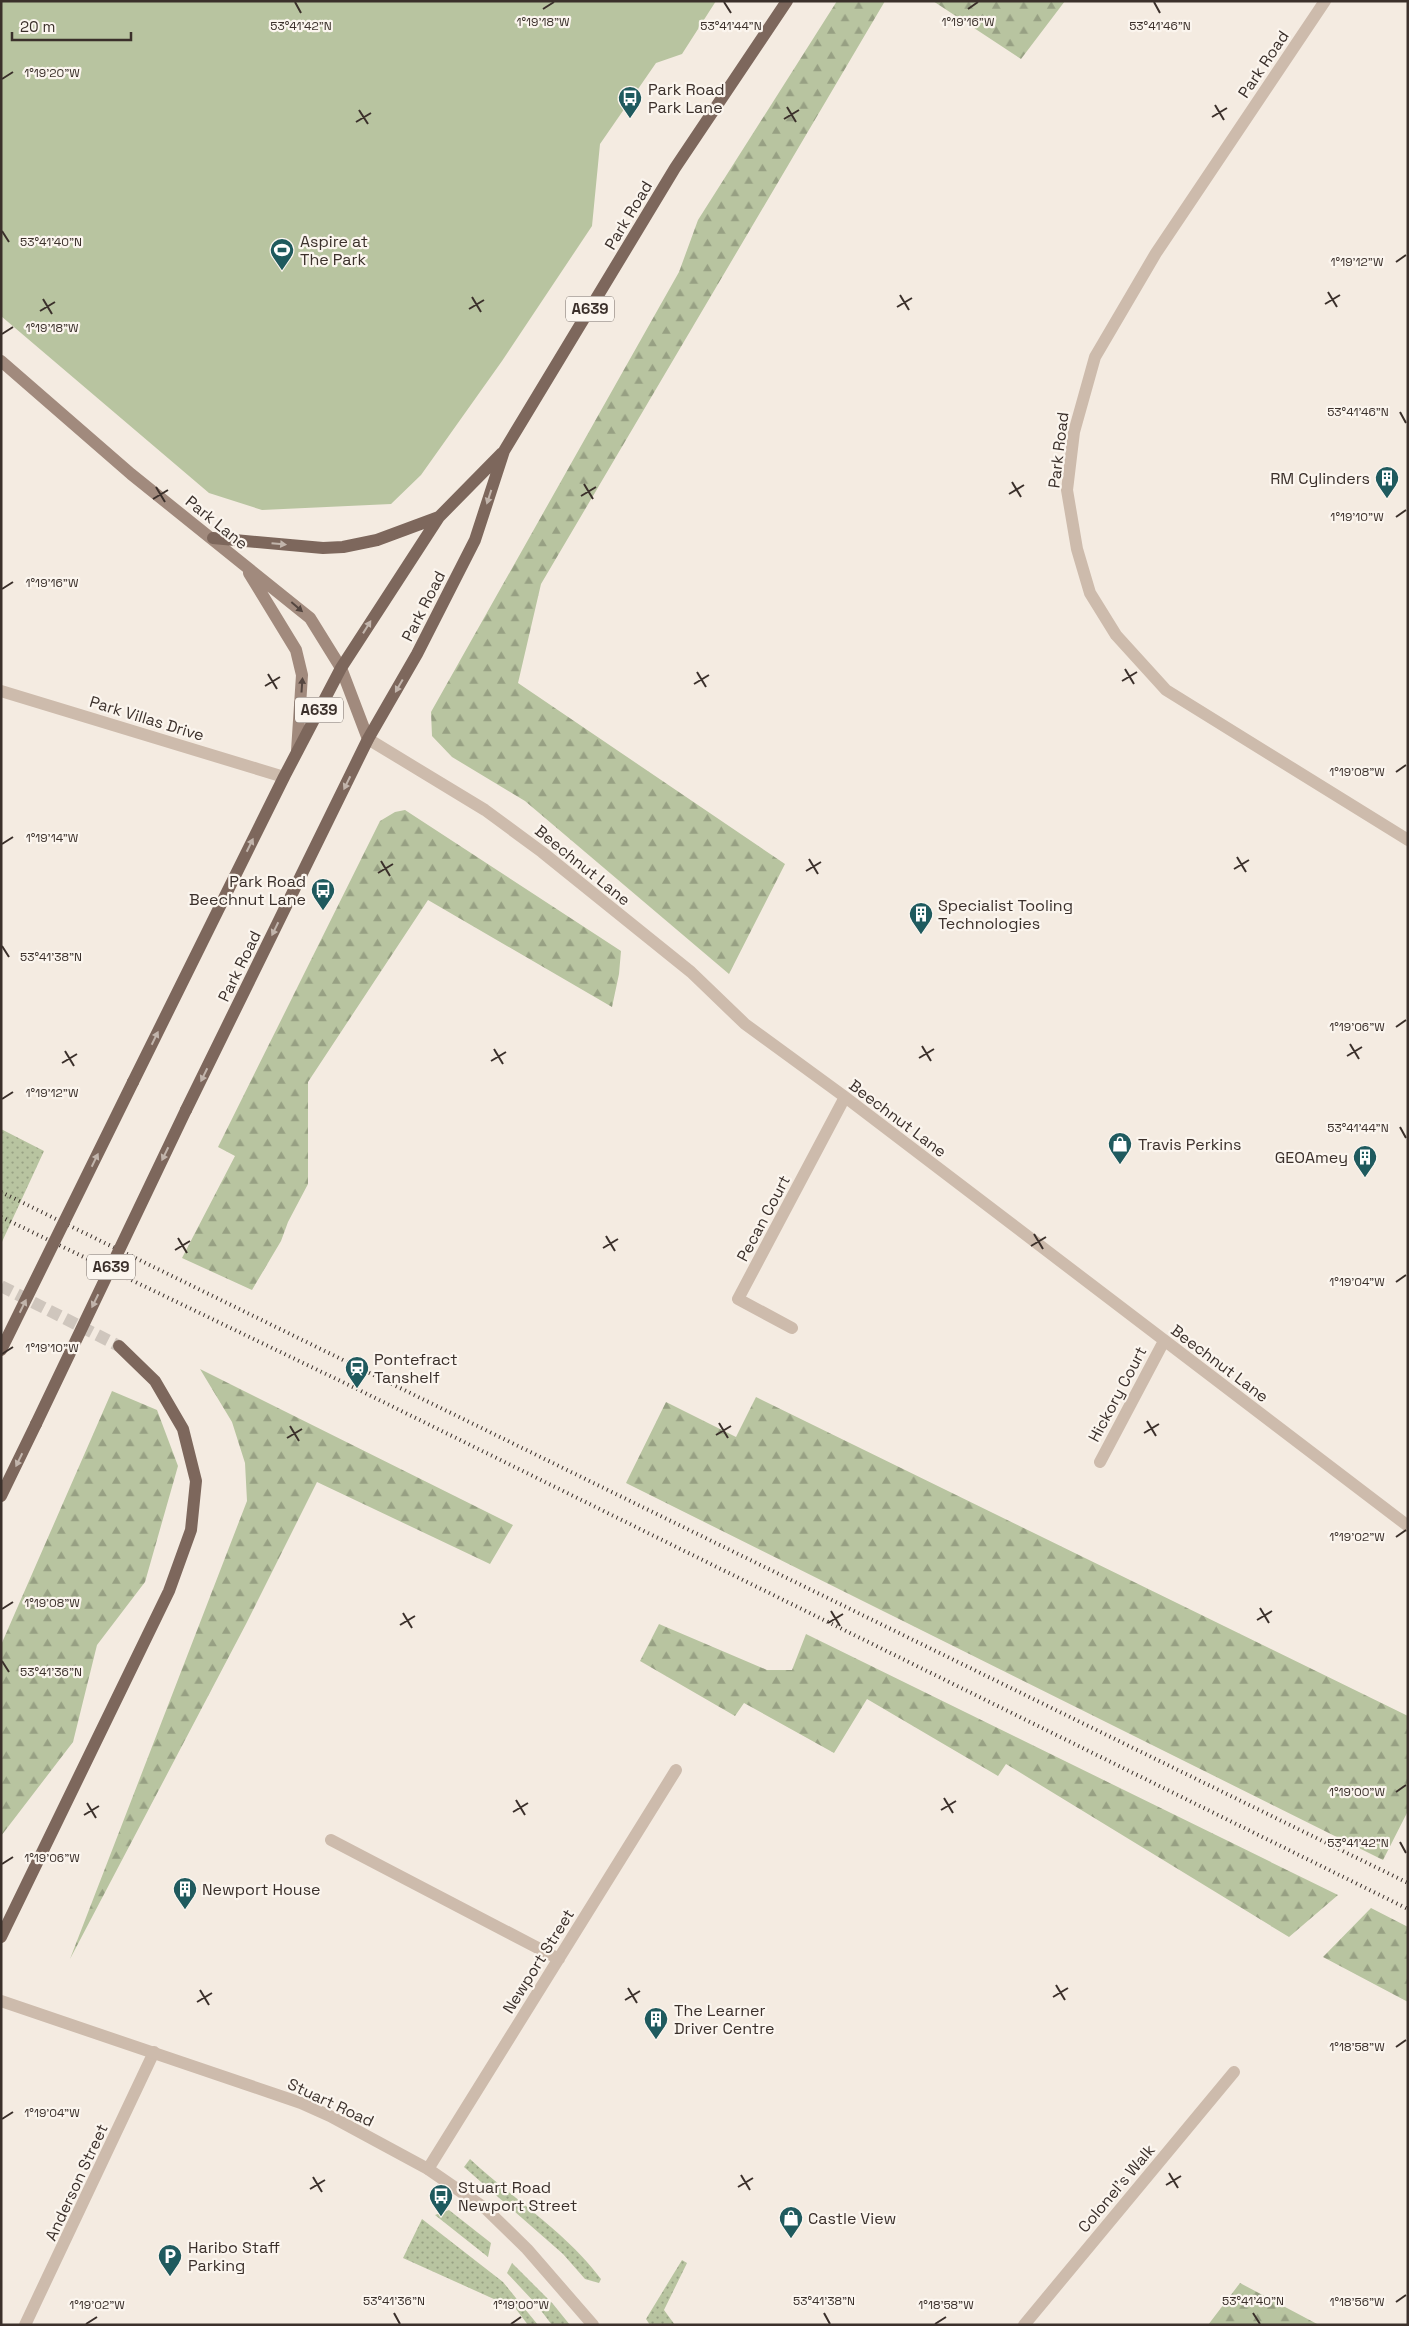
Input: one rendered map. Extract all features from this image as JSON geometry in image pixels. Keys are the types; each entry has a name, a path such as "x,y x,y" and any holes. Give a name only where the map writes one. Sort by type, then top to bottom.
{"main road":[{"name":"Park Road","path":"1,1496 186,1110 368,739 422,643 475,540 504,451 675,168 786,1"},
{"name":"Park Lane","path":"1,362 131,474 284,595 310,618 341,668 368,739"},
{"name":"Park Road","path":"1,1350 284,777 341,668 439,517 504,451"},
{"path":"213,538 323,548 343,547 377,540 439,517"},
{"path":"245,566 296,650 302,676 297,751"},
{"path":"1,1937 169,1591 191,1530 196,1481 183,1428 155,1381 119,1346"}],"street":[{"name":"Park Road","path":"1325,1 1156,253 1095,357 1074,432 1067,490 1077,550 1090,593 1116,635 1166,690 1408,840"},
{"name":"Park Villas Drive","path":"1,691 284,777"},
{"name":"Beechnut Lane","path":"368,739 484,810 542,852 691,972 745,1024 845,1097 1408,1526"},
{"name":"Pecan Court","path":"792,1328 738,1299 845,1097"},
{"name":"Hickory Court","path":"1100,1462 1164,1341"},
{"name":"Newport Street","path":"428,2170 676,1770"},
{"path":"331,1840 559,1959"},
{"name":"Stuart Road","path":"1,2001 301,2103 330,2116 428,2170 486,2209 527,2249 592,2325"},
{"name":"Anderson Street","path":"26,2325 154,2052"},
{"name":"Colonel's Walk","path":"1024,2325 1234,2072"}],"green space":[{"name":"Aspire at The Park","path":"1,1 716,1 682,54 656,63 600,144 592,226 502,361 421,475 391,504 262,510 209,493 1,316"},
{"path":"837,1 885,1 541,584 518,683 785,864 729,974 525,801 452,757 432,736 431,712 679,272 698,220"},
{"path":"933,1 1065,1 1021,59"},
{"path":"405,810 621,951 619,974 612,1007 428,900 308,1082 308,1184 288,1222 281,1241 252,1290 182,1258 235,1156 218,1147 380,821 395,812"},
{"path":"1,1129 44,1151 1,1244"},
{"path":"200,1369 513,1525 490,1564 317,1482 246,1624 70,1959 247,1501 245,1463 232,1422"},
{"path":"112,1391 157,1410 178,1466 145,1582 97,1645 73,1742 1,1836 1,1645"},
{"path":"756,1397 1408,1716 1408,1811 1383,1860 626,1483 666,1402 736,1437"},
{"path":"659,1624 767,1670 792,1670 806,1634 1338,1895 1289,1937 1006,1764 998,1776 867,1699 834,1753 744,1703 735,1716 640,1661"},
{"path":"1371,1908 1408,1927 1408,2002 1323,1957"},
{"path":"470,2159 572,2246 601,2279 599,2283 585,2279 563,2254 464,2167"},
{"path":"449,2210 491,2243 488,2257 435,2215"},
{"path":"422,2219 503,2282 538,2325 528,2325 516,2309 403,2258"},
{"path":"682,2260 687,2263 664,2310 675,2325 650,2325 646,2319"},
{"path":"512,2263 553,2304 570,2325 552,2325 536,2304 507,2273"},
{"path":"1240,2283 1319,2325 1208,2325"}],"tunnel":[{"path":"1,1286 119,1346"}],"railway":[{"path":"1,1192 1408,1883"},
{"path":"1,1217 357,1389 1408,1909"}],"place":[{"name":"Park Road Park Lane","path":"630,119"},
{"name":"Aspire at The Park","path":"282,271"},
{"name":"RM Cylinders","path":"1387,499"},
{"name":"Park Road Beechnut Lane","path":"323,911"},
{"name":"Specialist Tooling Technologies","path":"921,935"},
{"name":"Travis Perkins","path":"1120,1165"},
{"name":"GEOAmey","path":"1365,1178"},
{"name":"Pontefract Tanshelf","path":"357,1389"},
{"name":"Newport House","path":"185,1910"},
{"name":"The Learner Driver Centre","path":"656,2040"},
{"name":"Stuart Road Newport Street","path":"441,2217"},
{"name":"Castle View","path":"791,2239"},
{"name":"Haribo Staff Parking","path":"170,2277"}]}
